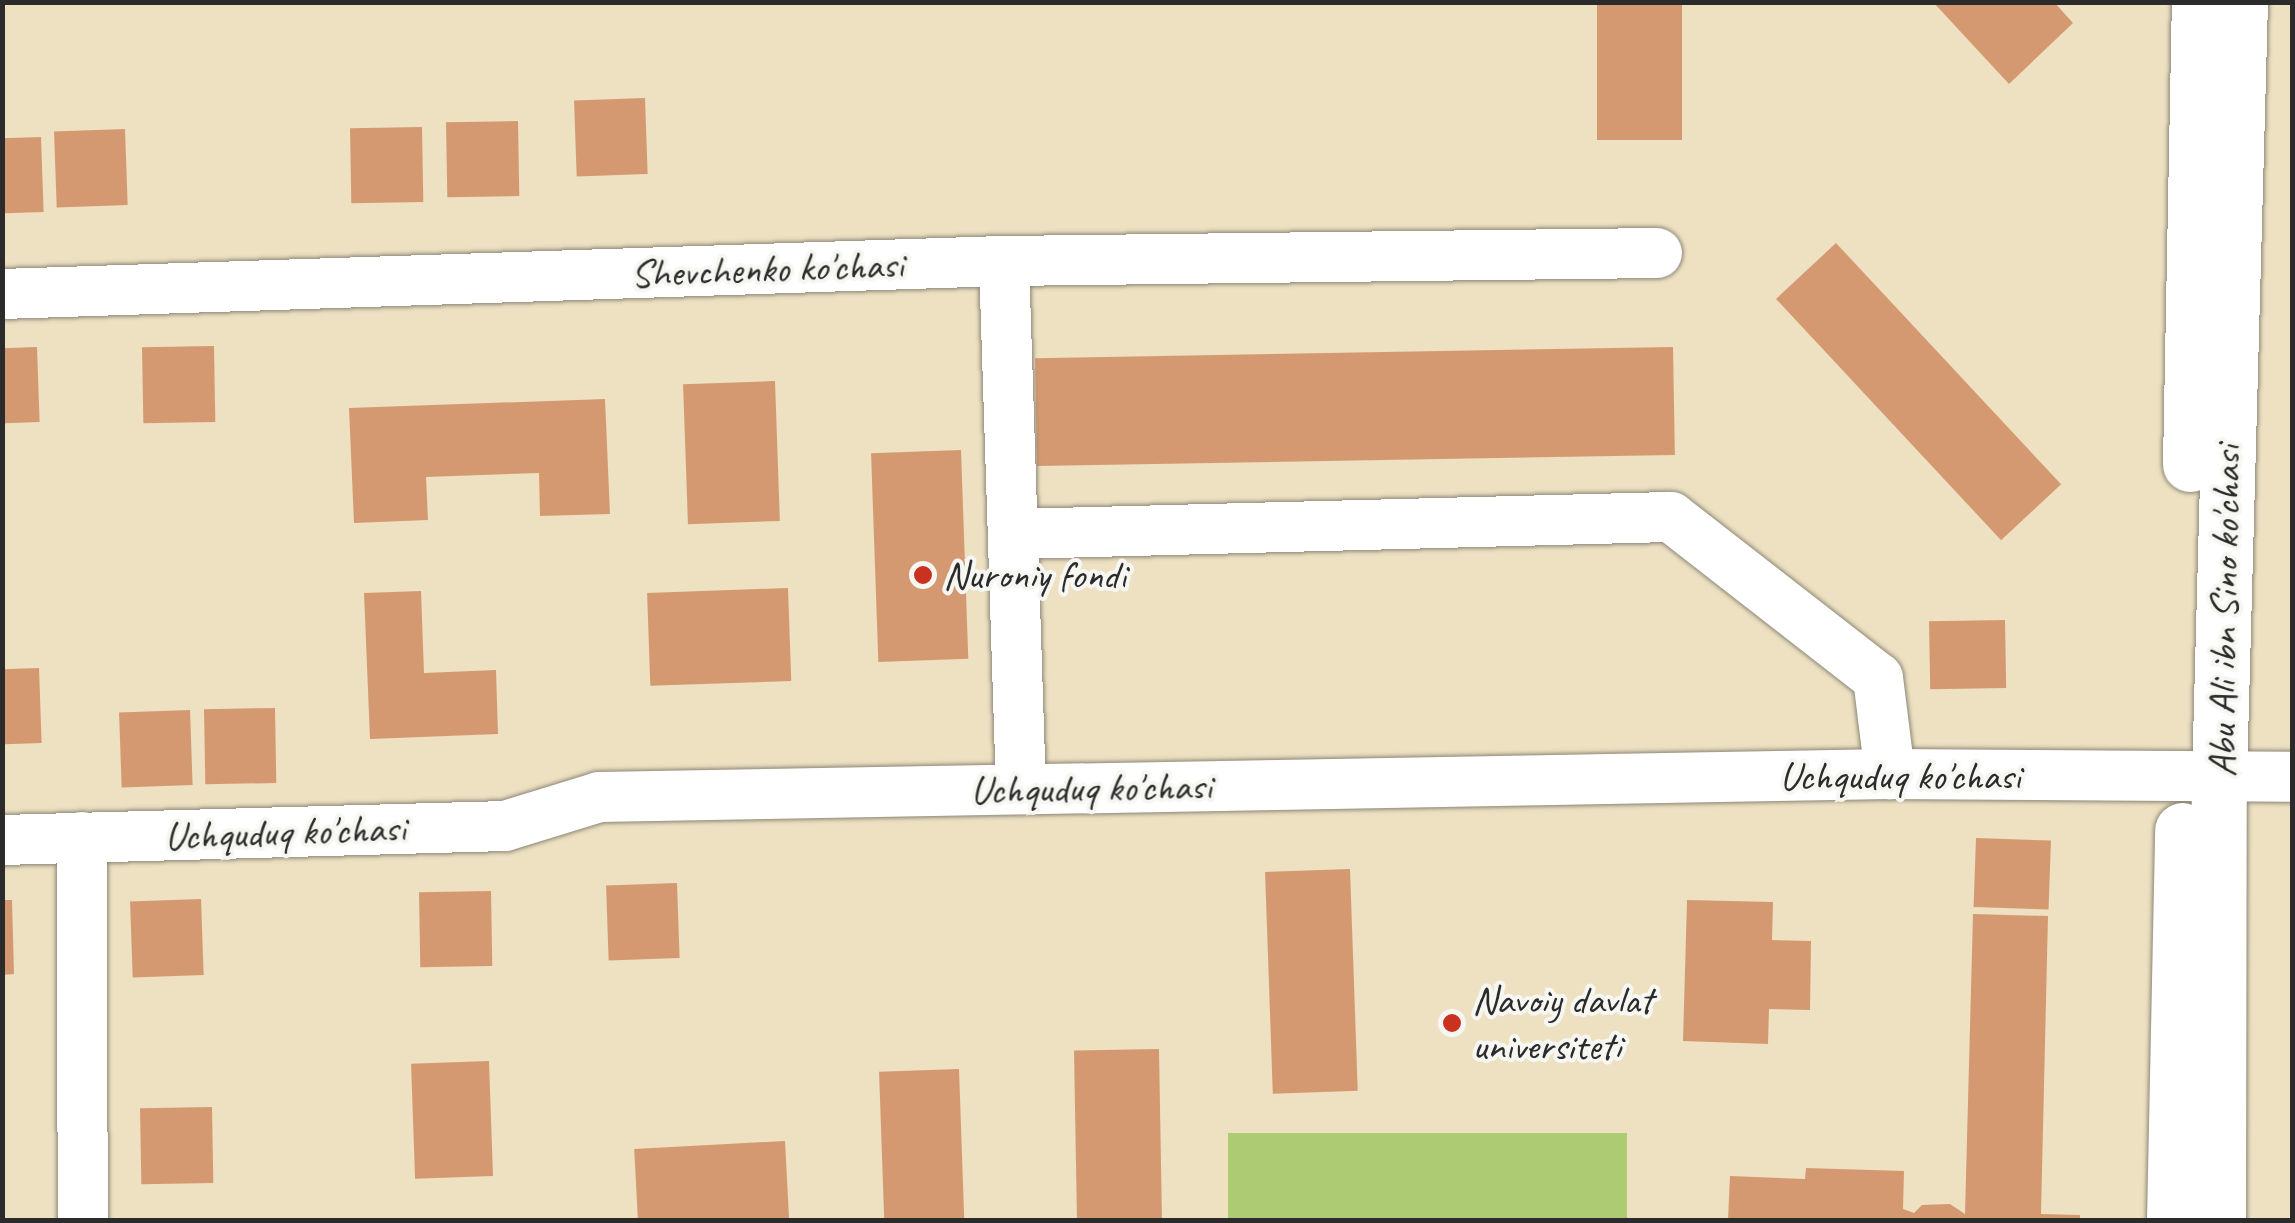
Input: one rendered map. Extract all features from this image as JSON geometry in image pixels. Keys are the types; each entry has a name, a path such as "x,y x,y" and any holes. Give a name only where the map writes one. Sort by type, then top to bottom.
{"street":[{"name":"Abu Ali ibn Sino ko'chasi","path":"2199,2 2201,776 2218,1220"},
{"name":"Abu Ali ibn Sino ko'chasi","path":"2174,1220 2240,2"},
{"name":"Shevchenko ko'chasi","path":"2,294 1004,261 1657,253"},
{"path":"1004,261 1016,534 1020,789"},
{"path":"1016,534 1672,517 1878,678 1890,774"},
{"name":"Uchquduq ko'chasi","path":"2,840 505,826 599,797 1890,774 2292,777"},
{"path":"82,837 84,1220"}],"green space":[{"path":"1228,1133 1627,1133 1627,1220 1228,1220"}],"building":[{"path":"1597,2 1682,2 1682,140 1597,140"},
{"path":"1933,2 2054,2 2073,23 2009,84"},
{"path":"645,98 648,174 577,176 574,100"},
{"path":"518,121 519,196 447,197 446,122"},
{"path":"422,127 423,202 351,203 350,128"},
{"path":"125,129 128,205 57,207 54,131"},
{"path":"41,137 44,212 5,213 2,138"},
{"path":"1836,243 2061,484 2001,540 1776,299"},
{"path":"214,346 215,422 143,423 142,347"},
{"path":"37,347 40,422 5,423 2,348"},
{"path":"1673,347 1675,455 1037,466 1035,358"},
{"path":"775,381 780,521 688,524 683,384"},
{"path":"605,399 610,514 540,516 539,473 426,477 428,520 354,523 349,408"},
{"path":"961,450 968,659 878,662 871,453"},
{"path":"788,588 791,681 650,686 647,593"},
{"path":"421,591 424,673 496,670 498,734 370,739 364,593"},
{"path":"2005,620 2006,688 1930,689 1929,621"},
{"path":"39,668 42,743 5,744 2,669"},
{"path":"275,708 276,783 205,784 204,709"},
{"path":"190,710 193,785 122,787 119,712"},
{"path":"1976,838 2051,841 2049,910 1974,907"},
{"path":"1350,869 1358,1091 1273,1094 1265,872"},
{"path":"677,883 680,958 609,960 606,885"},
{"path":"491,891 492,966 420,967 419,892"},
{"path":"201,899 204,975 133,977 130,901"},
{"path":"2,900 12,900 14,974 2,975"},
{"path":"1687,900 1773,902 1772,940 1811,941 1810,1010 1769,1009 1768,1044 1683,1041"},
{"path":"1973,914 2048,916 2041,1214 2080,1215 2080,1220 1728,1220 1730,1176 1805,1179 1806,1168 1904,1171 1903,1209 1914,1213 1922,1205 1950,1204 1965,1214"},
{"path":"1159,1049 1162,1220 1077,1220 1074,1050"},
{"path":"489,1061 493,1176 415,1179 411,1064"},
{"path":"959,1069 964,1220 884,1220 879,1072"},
{"path":"212,1107 213,1183 141,1184 140,1108"},
{"path":"785,1141 789,1220 638,1220 634,1149"}],"place":[{"name":"Nuroniy fondi","path":"923,575"},
{"name":"Navoiy davlat universiteti","path":"1452,1023"}]}
